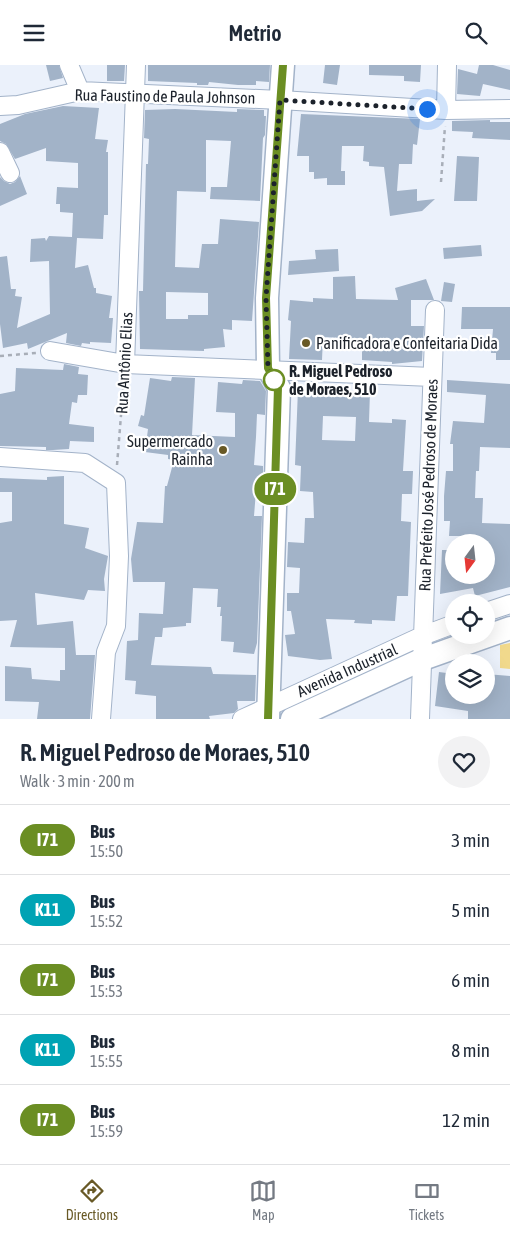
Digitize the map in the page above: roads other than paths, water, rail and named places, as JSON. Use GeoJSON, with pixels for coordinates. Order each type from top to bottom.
{"type":"FeatureCollection","features":[{"type":"Feature","properties":{"kind":"main road"},"geometry":{"type":"LineString","coordinates":[[268,712],[278,387],[268,368],[266,298],[282,65]]}},
{"type":"Feature","properties":{"kind":"main road","name":"Avenida Industrial"},"geometry":{"type":"LineString","coordinates":[[292,719],[423,659],[510,628]]}},
{"type":"Feature","properties":{"kind":"street"},"geometry":{"type":"LineString","coordinates":[[69,65],[80,91]]}},
{"type":"Feature","properties":{"kind":"street","name":"Rua Antônio Elias"},"geometry":{"type":"LineString","coordinates":[[126,364],[136,65]]}},
{"type":"Feature","properties":{"kind":"street"},"geometry":{"type":"LineString","coordinates":[[446,110],[448,65]]}},
{"type":"Feature","properties":{"kind":"street","name":"Rua Faustino de Paula Johnson"},"geometry":{"type":"LineString","coordinates":[[0,106],[18,105],[80,91],[446,110],[510,109]]}},
{"type":"Feature","properties":{"kind":"street"},"geometry":{"type":"LineString","coordinates":[[0,152],[10,173]]}},
{"type":"Feature","properties":{"kind":"street","name":"Rua Prefeito José Pedroso de Moraes"},"geometry":{"type":"LineString","coordinates":[[420,719],[435,310]]}},
{"type":"Feature","properties":{"kind":"street"},"geometry":{"type":"LineString","coordinates":[[50,351],[126,364],[268,368],[432,377]]}},
{"type":"Feature","properties":{"kind":"street"},"geometry":{"type":"LineString","coordinates":[[0,457],[85,463],[116,483],[119,557],[116,626],[106,652],[101,719]]}},
{"type":"Feature","properties":{"kind":"street"},"geometry":{"type":"LineString","coordinates":[[495,609],[510,604]]}},
{"type":"Feature","properties":{"kind":"street","name":"Avenida Industrial"},"geometry":{"type":"LineString","coordinates":[[242,719],[268,712],[422,636],[445,627]]}},
{"type":"Feature","properties":{"kind":"place","name":"Panificadora e Confeitaria Dida"},"geometry":{"type":"Point","coordinates":[306,343]}},
{"type":"Feature","properties":{"kind":"place","name":"R. Miguel Pedroso de Moraes, 510"},"geometry":{"type":"Point","coordinates":[274,380]}},
{"type":"Feature","properties":{"kind":"place","name":"Supermercado Rainha"},"geometry":{"type":"Point","coordinates":[223,450]}}]}
